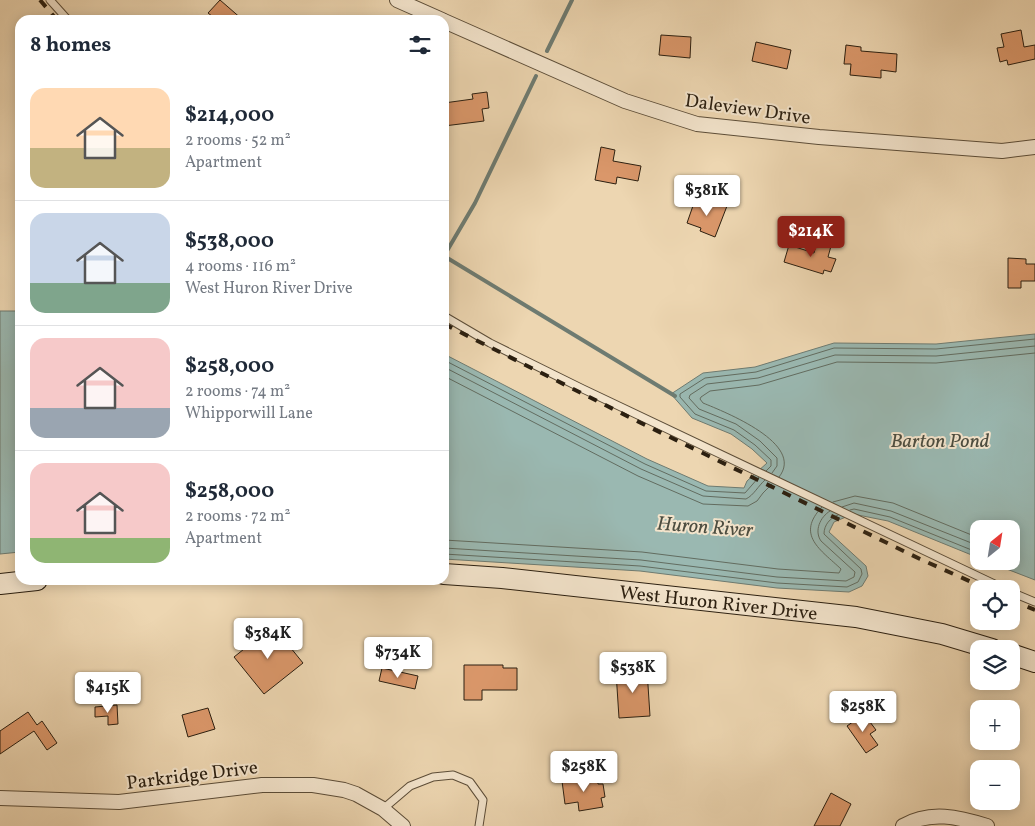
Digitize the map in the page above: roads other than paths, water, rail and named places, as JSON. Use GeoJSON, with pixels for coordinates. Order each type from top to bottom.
{"type":"FeatureCollection","features":[{"type":"Feature","properties":{"kind":"street","name":"Daleview Drive"},"geometry":{"type":"LineString","coordinates":[[397,0],[432,15]]}},
{"type":"Feature","properties":{"kind":"street","name":"Daleview Drive"},"geometry":{"type":"LineString","coordinates":[[449,23],[625,101],[697,124],[820,137],[1002,151],[1035,147]]}},
{"type":"Feature","properties":{"kind":"street","name":"West Huron River Drive"},"geometry":{"type":"LineString","coordinates":[[449,574],[512,579],[856,617],[942,634],[970,642]]}},
{"type":"Feature","properties":{"kind":"street"},"geometry":{"type":"LineString","coordinates":[[0,584],[15,582]]}},
{"type":"Feature","properties":{"kind":"street"},"geometry":{"type":"LineString","coordinates":[[1020,657],[1035,662]]}},
{"type":"Feature","properties":{"kind":"street","name":"Parkridge Drive"},"geometry":{"type":"LineString","coordinates":[[0,798],[119,802],[262,785],[313,785],[356,794],[383,809],[403,826]]}},
{"type":"Feature","properties":{"kind":"street"},"geometry":{"type":"LineString","coordinates":[[903,826],[914,820],[946,816],[987,826]]}},
{"type":"Feature","properties":{"kind":"lane"},"geometry":{"type":"LineString","coordinates":[[50,0],[64,15]]}},
{"type":"Feature","properties":{"kind":"lane"},"geometry":{"type":"LineString","coordinates":[[449,319],[490,343],[583,389],[986,580]]}},
{"type":"Feature","properties":{"kind":"lane"},"geometry":{"type":"LineString","coordinates":[[1020,596],[1035,602]]}},
{"type":"Feature","properties":{"kind":"lane"},"geometry":{"type":"LineString","coordinates":[[383,809],[410,786],[433,777],[453,775],[470,782],[483,800],[479,826]]}},
{"type":"Feature","properties":{"kind":"water"},"geometry":{"type":"Polygon","coordinates":[[[0,311],[15,311],[15,552],[0,554],[0,311]]]}},
{"type":"Feature","properties":{"kind":"water","name":"Barton Pond"},"geometry":{"type":"Polygon","coordinates":[[[1035,334],[1035,580],[1009,570],[1020,570],[1020,520],[970,520],[970,554],[888,521],[853,514],[834,522],[829,532],[866,566],[868,576],[862,586],[849,592],[777,588],[640,571],[449,559],[449,357],[647,459],[708,486],[744,488],[747,481],[767,463],[731,434],[692,418],[671,394],[703,373],[755,367],[834,343],[936,344],[1035,334]]]}},
{"type":"Feature","properties":{"kind":"waterway"},"geometry":{"type":"LineString","coordinates":[[547,51],[572,0]]}},
{"type":"Feature","properties":{"kind":"waterway"},"geometry":{"type":"LineString","coordinates":[[449,247],[475,203],[536,76]]}},
{"type":"Feature","properties":{"kind":"waterway"},"geometry":{"type":"LineString","coordinates":[[449,259],[675,396]]}},
{"type":"Feature","properties":{"kind":"railway"},"geometry":{"type":"LineString","coordinates":[[40,0],[53,15]]}},
{"type":"Feature","properties":{"kind":"railway"},"geometry":{"type":"LineString","coordinates":[[449,327],[639,422],[920,559],[970,581]]}},
{"type":"Feature","properties":{"kind":"railway"},"geometry":{"type":"LineString","coordinates":[[1020,604],[1035,610]]}},
{"type":"Feature","properties":{"kind":"water label","name":"Huron River"},"geometry":{"type":"Point","coordinates":[705,526]}}]}
